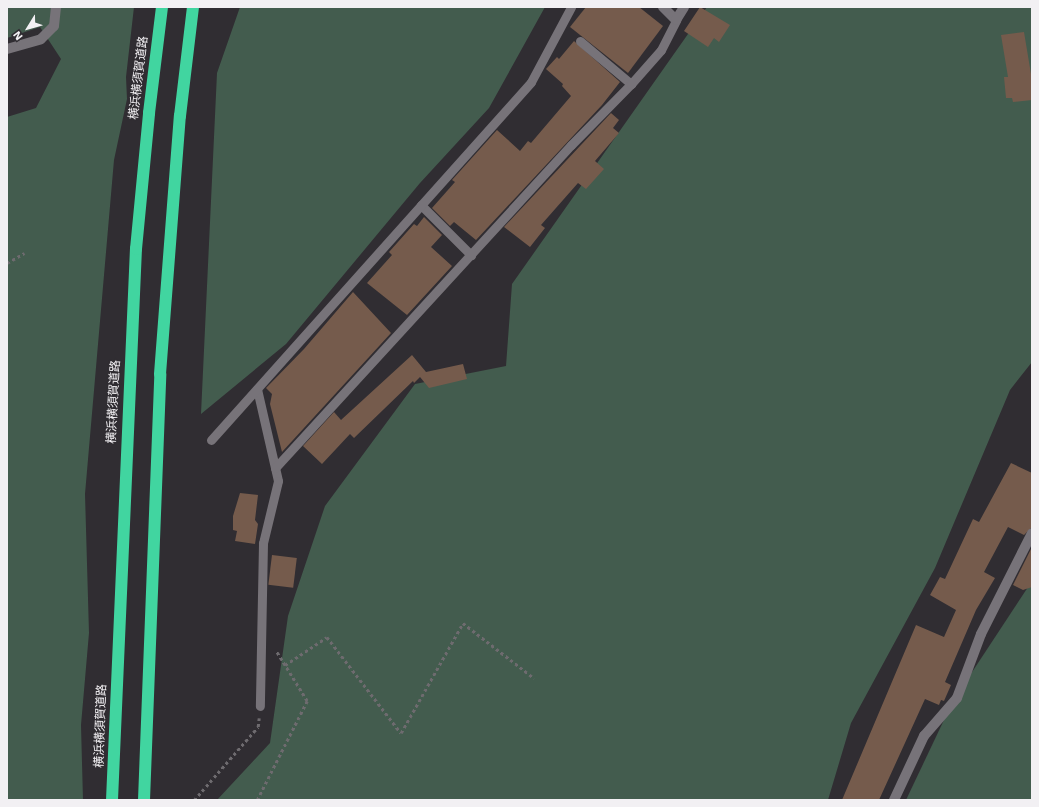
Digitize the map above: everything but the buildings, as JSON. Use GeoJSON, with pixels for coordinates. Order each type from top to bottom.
{"type":"FeatureCollection","features":[{"type":"Feature","properties":{"kind":"highway","name":"横浜横須賀道路"},"geometry":{"type":"LineString","coordinates":[[112,800],[129,376],[136,249],[149,113],[162,7]]}},
{"type":"Feature","properties":{"kind":"highway"},"geometry":{"type":"LineString","coordinates":[[144,800],[160,374],[180,116],[193,7]]}},
{"type":"Feature","properties":{"kind":"street"},"geometry":{"type":"LineString","coordinates":[[7,49],[41,39],[54,26],[56,7]]}},
{"type":"Feature","properties":{"kind":"street"},"geometry":{"type":"LineString","coordinates":[[662,7],[676,20],[684,7]]}},
{"type":"Feature","properties":{"kind":"street"},"geometry":{"type":"LineString","coordinates":[[894,800],[924,736],[957,698],[981,634],[1032,533]]}},
{"type":"Feature","properties":{"kind":"lane"},"geometry":{"type":"LineString","coordinates":[[211,440],[531,82],[571,7]]}},
{"type":"Feature","properties":{"kind":"lane"},"geometry":{"type":"LineString","coordinates":[[275,468],[631,84],[661,50],[676,20]]}},
{"type":"Feature","properties":{"kind":"lane"},"geometry":{"type":"LineString","coordinates":[[580,41],[631,84]]}},
{"type":"Feature","properties":{"kind":"lane"},"geometry":{"type":"LineString","coordinates":[[421,205],[471,255]]}},
{"type":"Feature","properties":{"kind":"lane"},"geometry":{"type":"LineString","coordinates":[[257,389],[278,481],[263,543],[260,706]]}},
{"type":"Feature","properties":{"kind":"path"},"geometry":{"type":"LineString","coordinates":[[7,264],[24,253]]}},
{"type":"Feature","properties":{"kind":"path"},"geometry":{"type":"LineString","coordinates":[[285,664],[327,637],[401,733],[463,623],[534,678]]}},
{"type":"Feature","properties":{"kind":"path"},"geometry":{"type":"LineString","coordinates":[[257,800],[307,701],[285,664],[261,629]]}},
{"type":"Feature","properties":{"kind":"path"},"geometry":{"type":"LineString","coordinates":[[194,800],[258,727],[260,706]]}},
{"type":"Feature","properties":{"kind":"green space"},"geometry":{"type":"Polygon","coordinates":[[[7,7],[134,7],[126,77],[127,99],[114,160],[85,494],[89,633],[81,725],[83,800],[7,800],[7,117],[36,108],[61,59],[40,27],[7,38],[7,7]]]}},
{"type":"Feature","properties":{"kind":"green space"},"geometry":{"type":"Polygon","coordinates":[[[240,7],[545,7],[489,108],[420,183],[286,344],[201,414],[217,73],[240,7]]]}},
{"type":"Feature","properties":{"kind":"green space"},"geometry":{"type":"Polygon","coordinates":[[[707,7],[1032,7],[1032,362],[1010,390],[935,568],[851,723],[828,800],[217,800],[270,743],[288,616],[325,506],[415,384],[506,366],[512,284],[707,7]]]}},
{"type":"Feature","properties":{"kind":"green space"},"geometry":{"type":"Polygon","coordinates":[[[1032,581],[1032,800],[906,800],[953,701],[1032,581]]]}}]}
